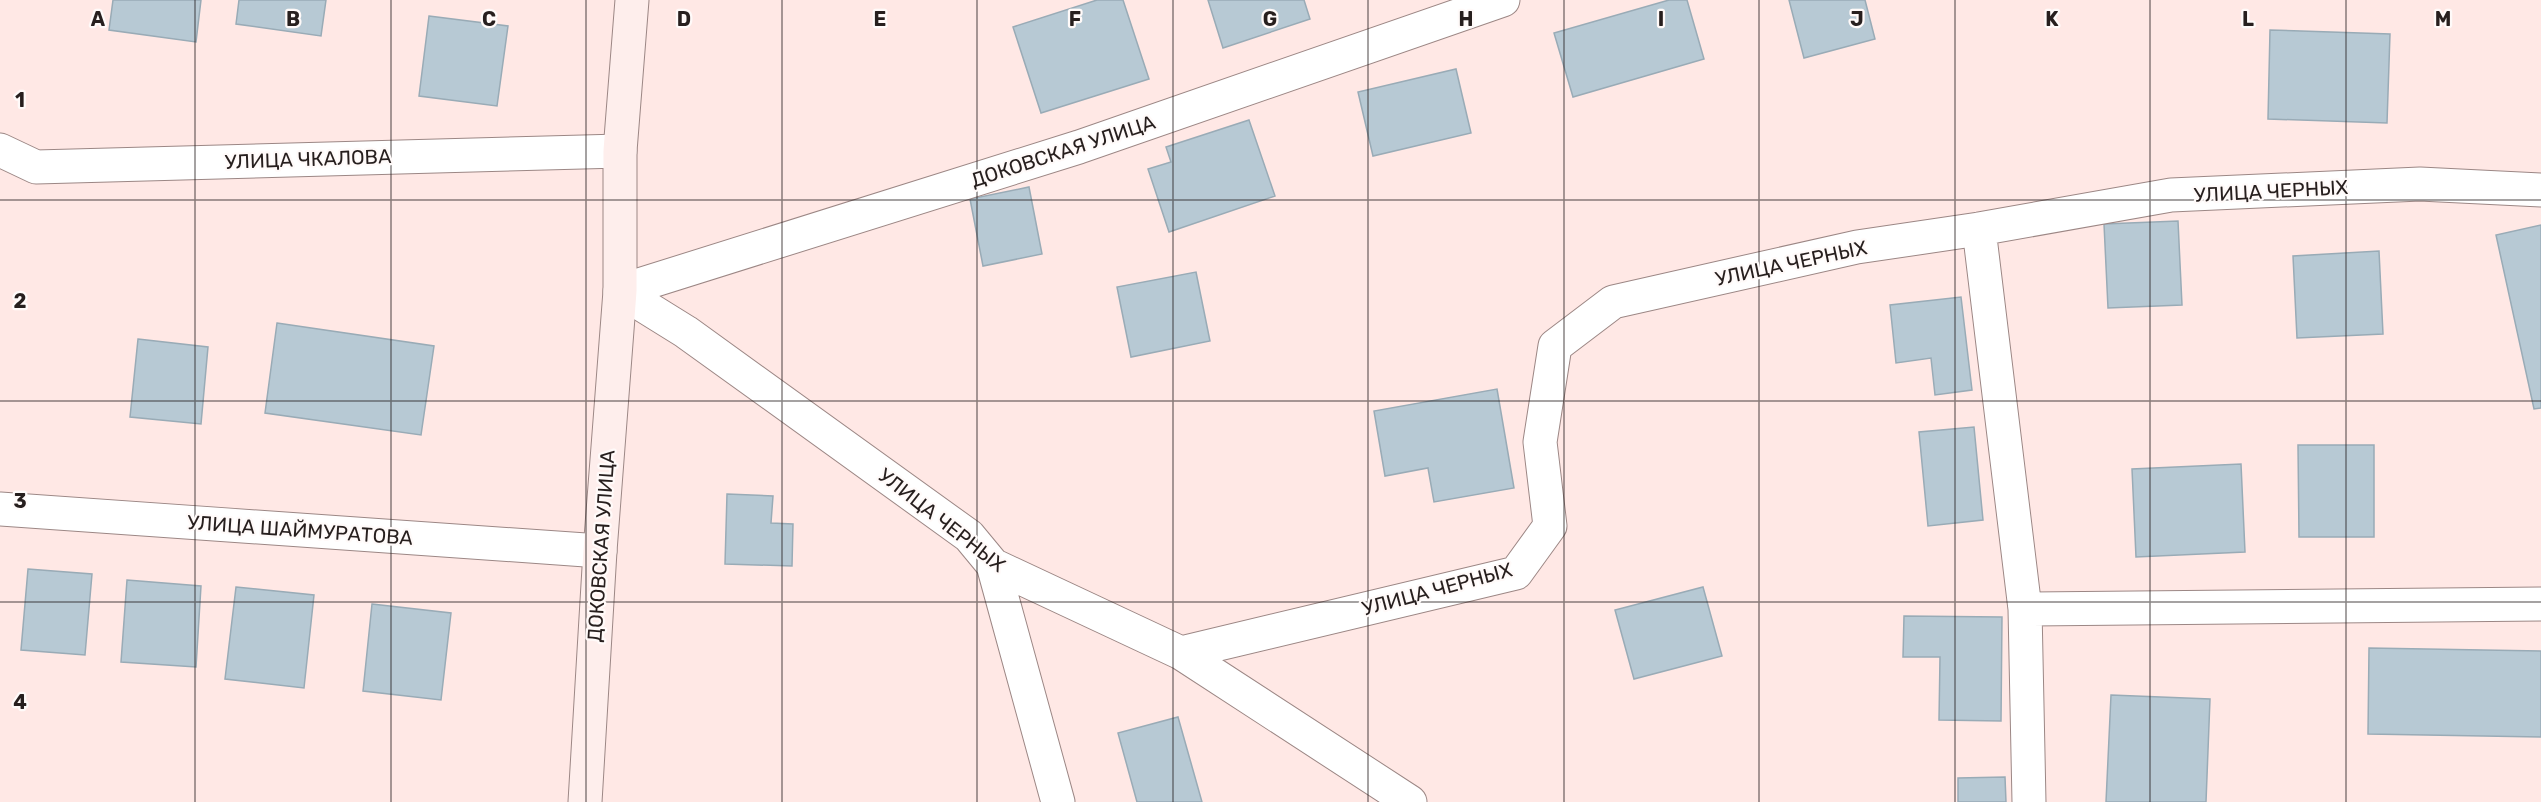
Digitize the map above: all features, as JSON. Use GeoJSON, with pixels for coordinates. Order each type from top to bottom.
{"type":"FeatureCollection","features":[{"type":"Feature","properties":{"kind":"main road","name":"ДОКОВСКАЯ УЛИЦА"},"geometry":{"type":"LineString","coordinates":[[585,802],[600,551],[620,291],[620,151],[632,0]]}},
{"type":"Feature","properties":{"kind":"street","name":"ДОКОВСКАЯ УЛИЦА"},"geometry":{"type":"LineString","coordinates":[[620,291],[1079,147],[1503,0]]}},
{"type":"Feature","properties":{"kind":"street","name":"УЛИЦА ЧКАЛОВА"},"geometry":{"type":"LineString","coordinates":[[0,150],[36,167],[620,151]]}},
{"type":"Feature","properties":{"kind":"street","name":"УЛИЦА ЧЕРНЫХ"},"geometry":{"type":"LineString","coordinates":[[620,291],[686,332],[969,536],[993,565],[1181,653],[1516,573],[1550,526],[1540,442],[1554,346],[1613,302],[1857,247],[1979,229],[2171,195],[2420,184],[2541,190]]}},
{"type":"Feature","properties":{"kind":"street"},"geometry":{"type":"LineString","coordinates":[[1979,229],[2025,609],[2029,802]]}},
{"type":"Feature","properties":{"kind":"street","name":"УЛИЦА ШАЙМУРАТОВА"},"geometry":{"type":"LineString","coordinates":[[0,509],[600,551]]}},
{"type":"Feature","properties":{"kind":"street"},"geometry":{"type":"LineString","coordinates":[[993,565],[1058,802]]}},
{"type":"Feature","properties":{"kind":"street"},"geometry":{"type":"LineString","coordinates":[[2025,609],[2541,604]]}},
{"type":"Feature","properties":{"kind":"street"},"geometry":{"type":"LineString","coordinates":[[1181,653],[1410,802]]}},
{"type":"Feature","properties":{"kind":"building"},"geometry":{"type":"Polygon","coordinates":[[[113,0],[201,0],[196,42],[109,30],[113,0]]]}},
{"type":"Feature","properties":{"kind":"building"},"geometry":{"type":"Polygon","coordinates":[[[239,0],[326,0],[321,36],[236,24],[239,0]]]}},
{"type":"Feature","properties":{"kind":"building"},"geometry":{"type":"Polygon","coordinates":[[[1097,0],[1123,0],[1149,79],[1041,113],[1013,27],[1097,0]]]}},
{"type":"Feature","properties":{"kind":"building"},"geometry":{"type":"Polygon","coordinates":[[[1208,0],[1304,0],[1310,19],[1223,48],[1208,0]]]}},
{"type":"Feature","properties":{"kind":"building"},"geometry":{"type":"Polygon","coordinates":[[[1669,0],[1687,0],[1704,59],[1573,97],[1554,33],[1669,0]]]}},
{"type":"Feature","properties":{"kind":"building"},"geometry":{"type":"Polygon","coordinates":[[[1789,0],[1865,0],[1875,39],[1804,58],[1789,0]]]}},
{"type":"Feature","properties":{"kind":"building"},"geometry":{"type":"Polygon","coordinates":[[[429,16],[508,26],[497,106],[419,96],[429,16]]]}},
{"type":"Feature","properties":{"kind":"building"},"geometry":{"type":"Polygon","coordinates":[[[2270,30],[2390,34],[2387,123],[2268,119],[2270,30]]]}},
{"type":"Feature","properties":{"kind":"building"},"geometry":{"type":"Polygon","coordinates":[[[1456,69],[1471,133],[1373,156],[1358,92],[1456,69]]]}},
{"type":"Feature","properties":{"kind":"building"},"geometry":{"type":"Polygon","coordinates":[[[1249,120],[1275,196],[1169,232],[1148,169],[1171,162],[1166,147],[1249,120]]]}},
{"type":"Feature","properties":{"kind":"building"},"geometry":{"type":"Polygon","coordinates":[[[1029,187],[1042,254],[983,266],[970,199],[1029,187]]]}},
{"type":"Feature","properties":{"kind":"building"},"geometry":{"type":"Polygon","coordinates":[[[2178,221],[2182,305],[2108,308],[2104,224],[2178,221]]]}},
{"type":"Feature","properties":{"kind":"building"},"geometry":{"type":"Polygon","coordinates":[[[2541,225],[2541,408],[2534,409],[2496,235],[2541,225]]]}},
{"type":"Feature","properties":{"kind":"building"},"geometry":{"type":"Polygon","coordinates":[[[2379,251],[2383,334],[2297,338],[2293,256],[2379,251]]]}},
{"type":"Feature","properties":{"kind":"building"},"geometry":{"type":"Polygon","coordinates":[[[1196,272],[1210,341],[1131,357],[1117,287],[1196,272]]]}},
{"type":"Feature","properties":{"kind":"building"},"geometry":{"type":"Polygon","coordinates":[[[1961,297],[1972,390],[1935,395],[1931,358],[1896,363],[1890,305],[1961,297]]]}},
{"type":"Feature","properties":{"kind":"building"},"geometry":{"type":"Polygon","coordinates":[[[277,323],[434,346],[421,435],[265,413],[277,323]]]}},
{"type":"Feature","properties":{"kind":"building"},"geometry":{"type":"Polygon","coordinates":[[[138,339],[208,347],[201,424],[130,417],[138,339]]]}},
{"type":"Feature","properties":{"kind":"building"},"geometry":{"type":"Polygon","coordinates":[[[1497,389],[1514,488],[1434,502],[1428,468],[1385,476],[1374,411],[1497,389]]]}},
{"type":"Feature","properties":{"kind":"building"},"geometry":{"type":"Polygon","coordinates":[[[1974,427],[1983,520],[1928,526],[1919,432],[1974,427]]]}},
{"type":"Feature","properties":{"kind":"building"},"geometry":{"type":"Polygon","coordinates":[[[2298,445],[2374,445],[2374,537],[2299,537],[2298,445]]]}},
{"type":"Feature","properties":{"kind":"building"},"geometry":{"type":"Polygon","coordinates":[[[2241,464],[2245,552],[2136,557],[2132,469],[2241,464]]]}},
{"type":"Feature","properties":{"kind":"building"},"geometry":{"type":"Polygon","coordinates":[[[727,494],[773,496],[771,523],[793,524],[792,566],[725,564],[727,494]]]}},
{"type":"Feature","properties":{"kind":"building"},"geometry":{"type":"Polygon","coordinates":[[[28,569],[92,574],[85,655],[21,650],[28,569]]]}},
{"type":"Feature","properties":{"kind":"building"},"geometry":{"type":"Polygon","coordinates":[[[127,580],[201,586],[196,667],[121,662],[127,580]]]}},
{"type":"Feature","properties":{"kind":"building"},"geometry":{"type":"Polygon","coordinates":[[[236,587],[314,595],[304,688],[225,679],[236,587]]]}},
{"type":"Feature","properties":{"kind":"building"},"geometry":{"type":"Polygon","coordinates":[[[1703,587],[1722,656],[1634,679],[1615,610],[1703,587]]]}},
{"type":"Feature","properties":{"kind":"building"},"geometry":{"type":"Polygon","coordinates":[[[372,604],[451,613],[441,700],[363,691],[372,604]]]}},
{"type":"Feature","properties":{"kind":"building"},"geometry":{"type":"Polygon","coordinates":[[[1904,616],[2002,617],[2001,721],[1939,720],[1940,657],[1903,657],[1904,616]]]}},
{"type":"Feature","properties":{"kind":"building"},"geometry":{"type":"Polygon","coordinates":[[[2369,648],[2541,651],[2541,737],[2368,734],[2369,648]]]}},
{"type":"Feature","properties":{"kind":"building"},"geometry":{"type":"Polygon","coordinates":[[[2111,695],[2210,699],[2206,802],[2106,802],[2111,695]]]}},
{"type":"Feature","properties":{"kind":"building"},"geometry":{"type":"Polygon","coordinates":[[[1178,717],[1202,802],[1137,802],[1118,733],[1178,717]]]}},
{"type":"Feature","properties":{"kind":"building"},"geometry":{"type":"Polygon","coordinates":[[[2005,777],[2006,802],[1958,802],[1958,778],[2005,777]]]}}]}
